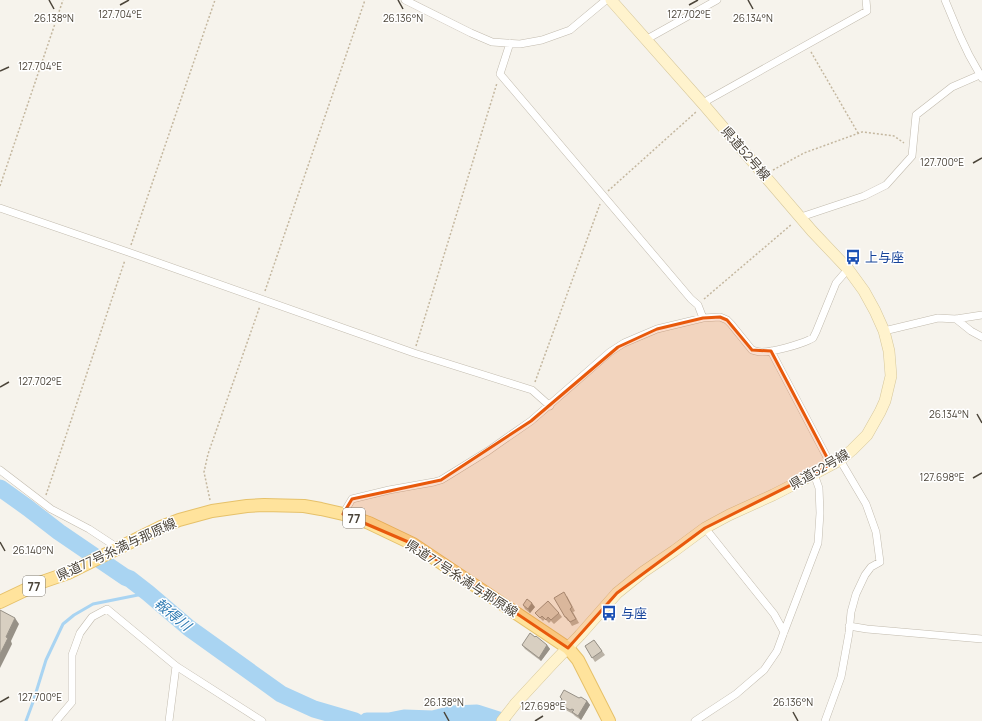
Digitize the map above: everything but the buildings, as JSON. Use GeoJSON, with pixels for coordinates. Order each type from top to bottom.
{"type":"FeatureCollection","features":[{"type":"Feature","properties":{"kind":"main road","name":"県道52号線"},"geometry":{"type":"LineString","coordinates":[[502,721],[616,593],[643,572],[705,528],[728,515],[814,474],[852,450],[866,435],[880,412],[885,401],[891,376],[889,351],[884,331],[864,291],[848,270],[812,231],[801,216],[647,39],[611,0]]}},
{"type":"Feature","properties":{"kind":"main road","name":"県道77号糸満与那原線"},"geometry":{"type":"LineString","coordinates":[[0,602],[179,520],[212,511],[247,506],[280,505],[304,506],[321,509],[343,514],[369,523],[413,544],[568,648],[578,660],[609,721]]}},
{"type":"Feature","properties":{"kind":"street"},"geometry":{"type":"LineString","coordinates":[[404,0],[492,42],[520,44],[542,40],[570,30],[606,0]]}},
{"type":"Feature","properties":{"kind":"street"},"geometry":{"type":"LineString","coordinates":[[647,39],[717,0]]}},
{"type":"Feature","properties":{"kind":"street"},"geometry":{"type":"LineString","coordinates":[[704,105],[708,100],[867,11],[866,0]]}},
{"type":"Feature","properties":{"kind":"street"},"geometry":{"type":"LineString","coordinates":[[801,216],[864,196],[886,185],[912,156],[916,115],[952,86],[981,75],[969,55],[945,0]]}},
{"type":"Feature","properties":{"kind":"street"},"geometry":{"type":"LineString","coordinates":[[510,43],[500,74],[691,299],[698,305],[703,318]]}},
{"type":"Feature","properties":{"kind":"street"},"geometry":{"type":"LineString","coordinates":[[0,208],[414,353],[532,390],[550,406]]}},
{"type":"Feature","properties":{"kind":"street"},"geometry":{"type":"LineString","coordinates":[[343,514],[352,499],[383,491],[441,480],[488,451],[531,421],[618,347],[657,329],[703,318],[720,317],[732,324],[752,350],[760,352],[771,351],[813,338],[836,283],[848,270]]}},
{"type":"Feature","properties":{"kind":"street"},"geometry":{"type":"LineString","coordinates":[[884,331],[938,318],[956,319],[982,315]]}},
{"type":"Feature","properties":{"kind":"street"},"geometry":{"type":"LineString","coordinates":[[956,319],[971,331],[982,337]]}},
{"type":"Feature","properties":{"kind":"street"},"geometry":{"type":"LineString","coordinates":[[771,351],[835,462],[866,504],[876,532],[880,562],[870,567],[865,575],[853,604],[841,676],[824,721]]}},
{"type":"Feature","properties":{"kind":"street"},"geometry":{"type":"LineString","coordinates":[[0,470],[51,509],[89,528],[113,550]]}},
{"type":"Feature","properties":{"kind":"street"},"geometry":{"type":"LineString","coordinates":[[695,721],[736,694],[764,670],[777,650],[818,543],[820,513],[819,488],[814,474]]}},
{"type":"Feature","properties":{"kind":"street"},"geometry":{"type":"LineString","coordinates":[[705,528],[774,614],[784,632]]}},
{"type":"Feature","properties":{"kind":"street"},"geometry":{"type":"LineString","coordinates":[[56,721],[72,702],[72,655],[80,633],[92,617],[107,609],[176,666],[262,721]]}},
{"type":"Feature","properties":{"kind":"street"},"geometry":{"type":"LineString","coordinates":[[850,626],[867,630],[982,639]]}},
{"type":"Feature","properties":{"kind":"street"},"geometry":{"type":"LineString","coordinates":[[169,721],[176,666]]}},
{"type":"Feature","properties":{"kind":"path"},"geometry":{"type":"LineString","coordinates":[[0,186],[63,0]]}},
{"type":"Feature","properties":{"kind":"path"},"geometry":{"type":"LineString","coordinates":[[43,503],[214,0]]}},
{"type":"Feature","properties":{"kind":"path"},"geometry":{"type":"LineString","coordinates":[[212,511],[204,472],[205,464],[365,0]]}},
{"type":"Feature","properties":{"kind":"path"},"geometry":{"type":"LineString","coordinates":[[807,45],[858,133]]}},
{"type":"Feature","properties":{"kind":"path"},"geometry":{"type":"LineString","coordinates":[[414,353],[500,74]]}},
{"type":"Feature","properties":{"kind":"path"},"geometry":{"type":"LineString","coordinates":[[532,390],[603,195],[704,105]]}},
{"type":"Feature","properties":{"kind":"path"},"geometry":{"type":"LineString","coordinates":[[764,174],[804,153],[862,132],[894,136],[913,148]]}},
{"type":"Feature","properties":{"kind":"path"},"geometry":{"type":"LineString","coordinates":[[698,305],[801,216]]}},
{"type":"Feature","properties":{"kind":"highlighted area"},"geometry":{"type":"Polygon","coordinates":[[[720,317],[727,320],[752,350],[771,351],[831,465],[705,528],[617,593],[568,648],[413,544],[343,514],[352,499],[441,480],[531,421],[618,347],[657,329],[703,318],[720,317]]]}},
{"type":"Feature","properties":{"kind":"waterway","name":"報得川"},"geometry":{"type":"LineString","coordinates":[[0,488],[59,532],[130,579],[189,628],[281,694],[314,709],[355,721]]}},
{"type":"Feature","properties":{"kind":"waterway"},"geometry":{"type":"LineString","coordinates":[[26,721],[46,660],[63,624],[74,615],[93,604],[148,593]]}},
{"type":"Feature","properties":{"kind":"waterway","name":"報得川"},"geometry":{"type":"LineString","coordinates":[[367,721],[389,721],[404,718],[433,719],[453,714],[477,713],[502,721]]}},
{"type":"Feature","properties":{"kind":"place","name":"上与座"},"geometry":{"type":"Point","coordinates":[853,257]}},
{"type":"Feature","properties":{"kind":"place","name":"与座"},"geometry":{"type":"Point","coordinates":[609,613]}}]}
